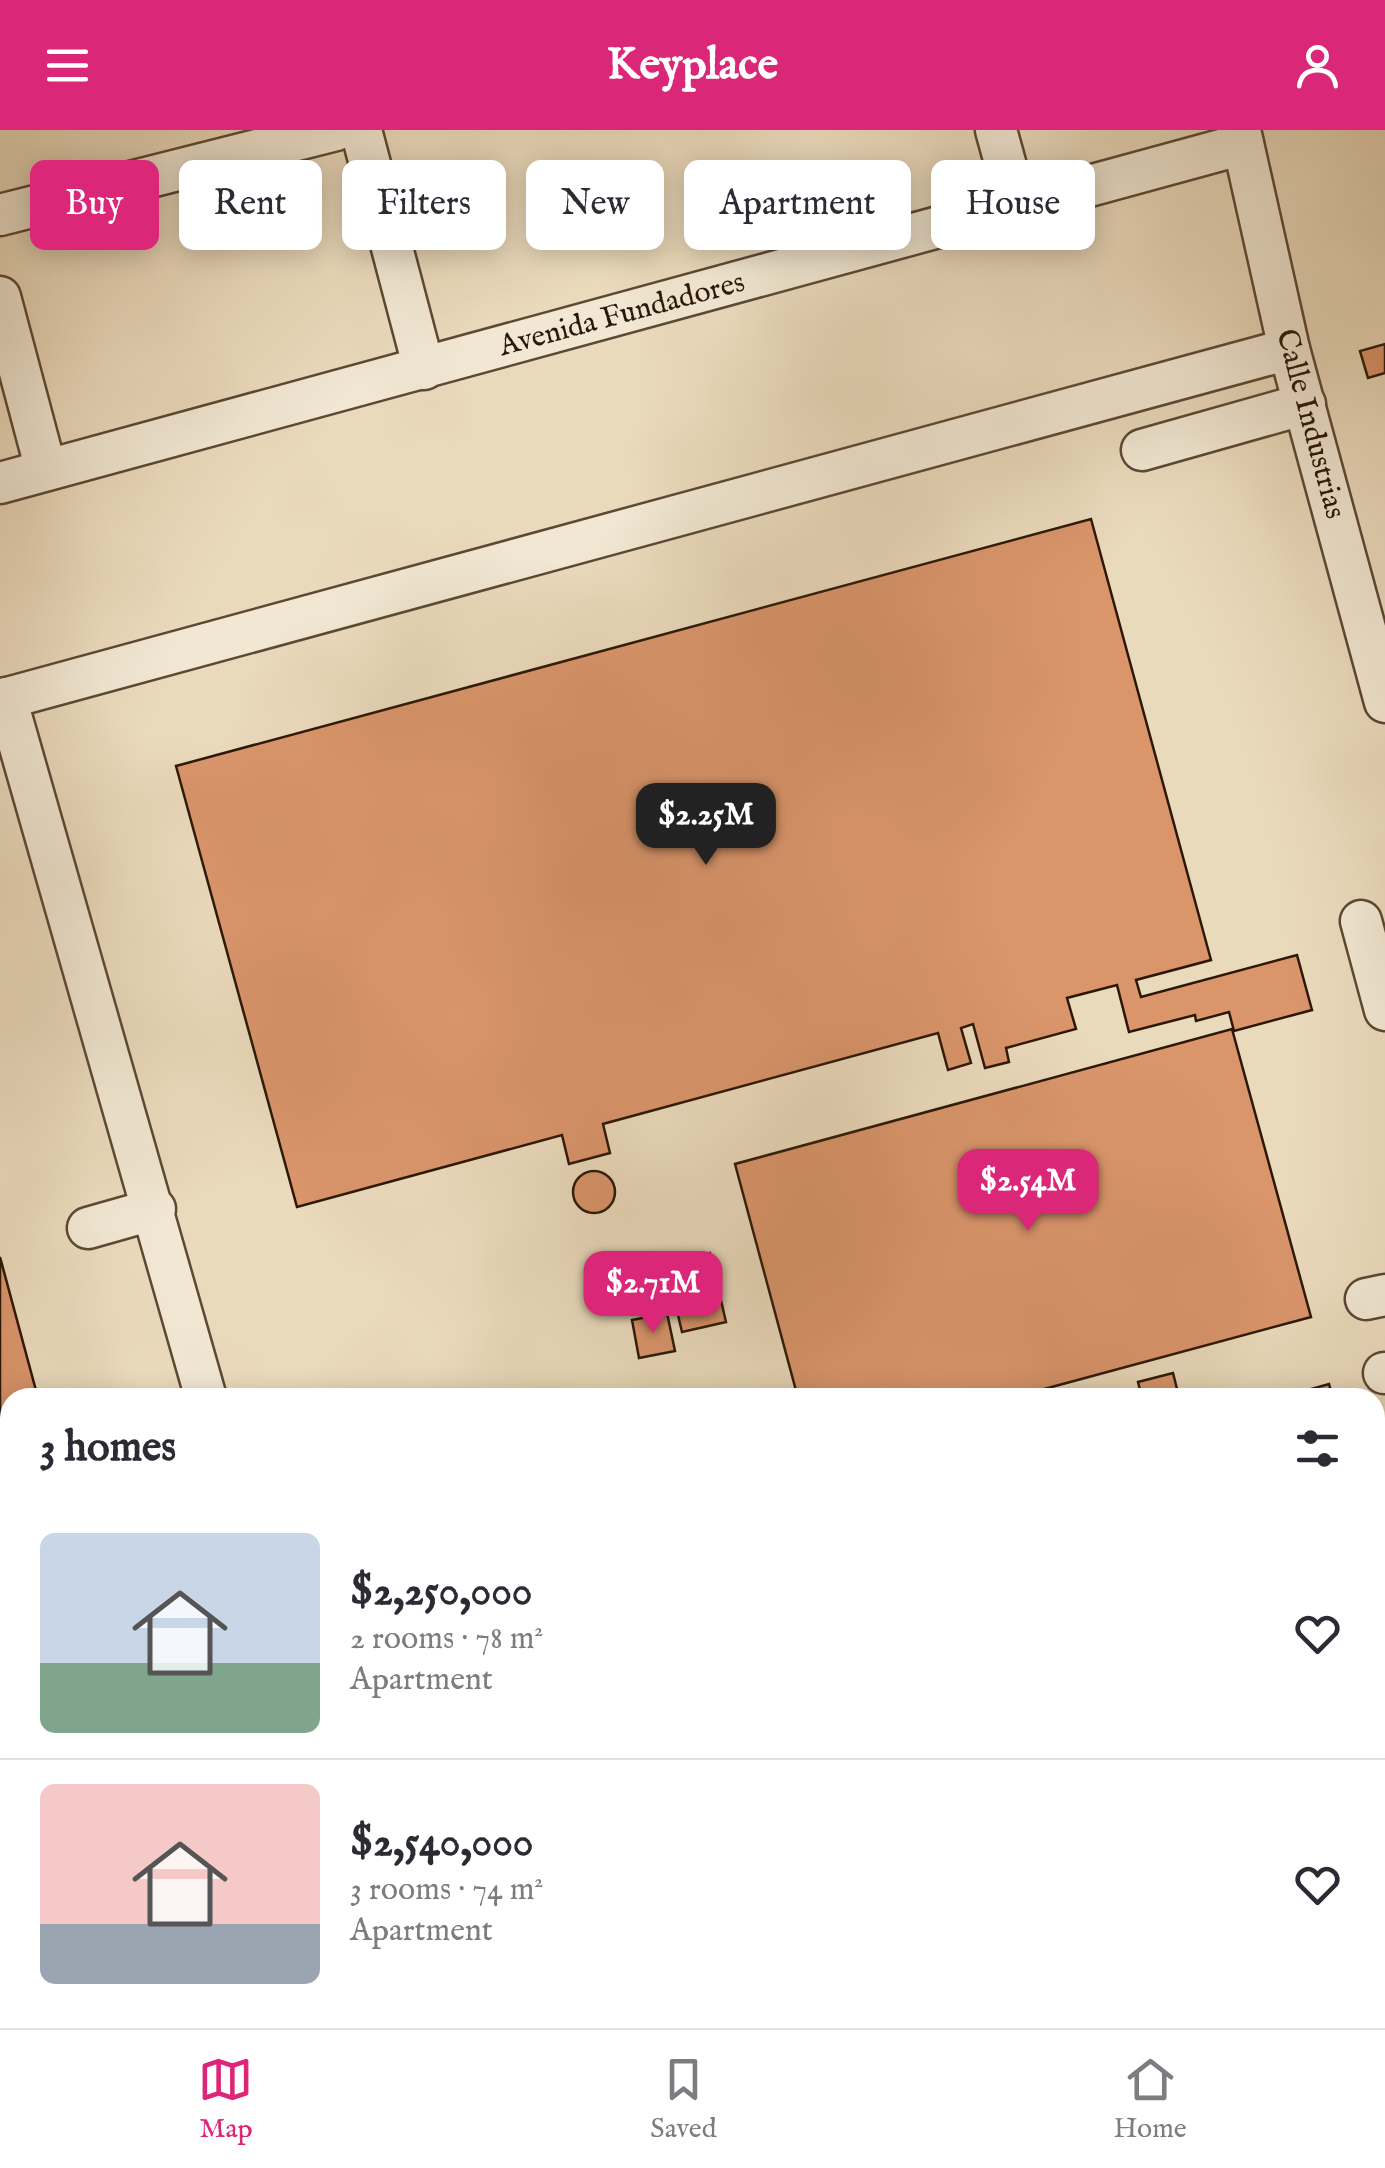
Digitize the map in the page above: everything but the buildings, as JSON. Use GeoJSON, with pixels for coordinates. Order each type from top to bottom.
{"type":"FeatureCollection","features":[{"type":"Feature","properties":{"kind":"street"},"geometry":{"type":"LineString","coordinates":[[0,215],[336,130]]}},
{"type":"Feature","properties":{"kind":"street"},"geometry":{"type":"LineString","coordinates":[[360,130],[424,369]]}},
{"type":"Feature","properties":{"kind":"street"},"geometry":{"type":"LineString","coordinates":[[996,130],[1004,160]]}},
{"type":"Feature","properties":{"kind":"street","name":"Avenida Fundadores"},"geometry":{"type":"LineString","coordinates":[[1095,182],[1241,137]]}},
{"type":"Feature","properties":{"kind":"street","name":"Calle Industrias"},"geometry":{"type":"LineString","coordinates":[[1241,137],[1289,349],[1385,702]]}},
{"type":"Feature","properties":{"kind":"street","name":"Avenida Fundadores"},"geometry":{"type":"LineString","coordinates":[[0,483],[931,230]]}},
{"type":"Feature","properties":{"kind":"street"},"geometry":{"type":"LineString","coordinates":[[0,298],[46,470]]}},
{"type":"Feature","properties":{"kind":"street"},"geometry":{"type":"LineString","coordinates":[[203,1388],[155,1209],[3,699],[1289,349]]}},
{"type":"Feature","properties":{"kind":"street"},"geometry":{"type":"LineString","coordinates":[[1142,450],[1305,404]]}},
{"type":"Feature","properties":{"kind":"street"},"geometry":{"type":"LineString","coordinates":[[1361,921],[1385,1007]]}},
{"type":"Feature","properties":{"kind":"street"},"geometry":{"type":"LineString","coordinates":[[88,1228],[155,1209]]}}]}
